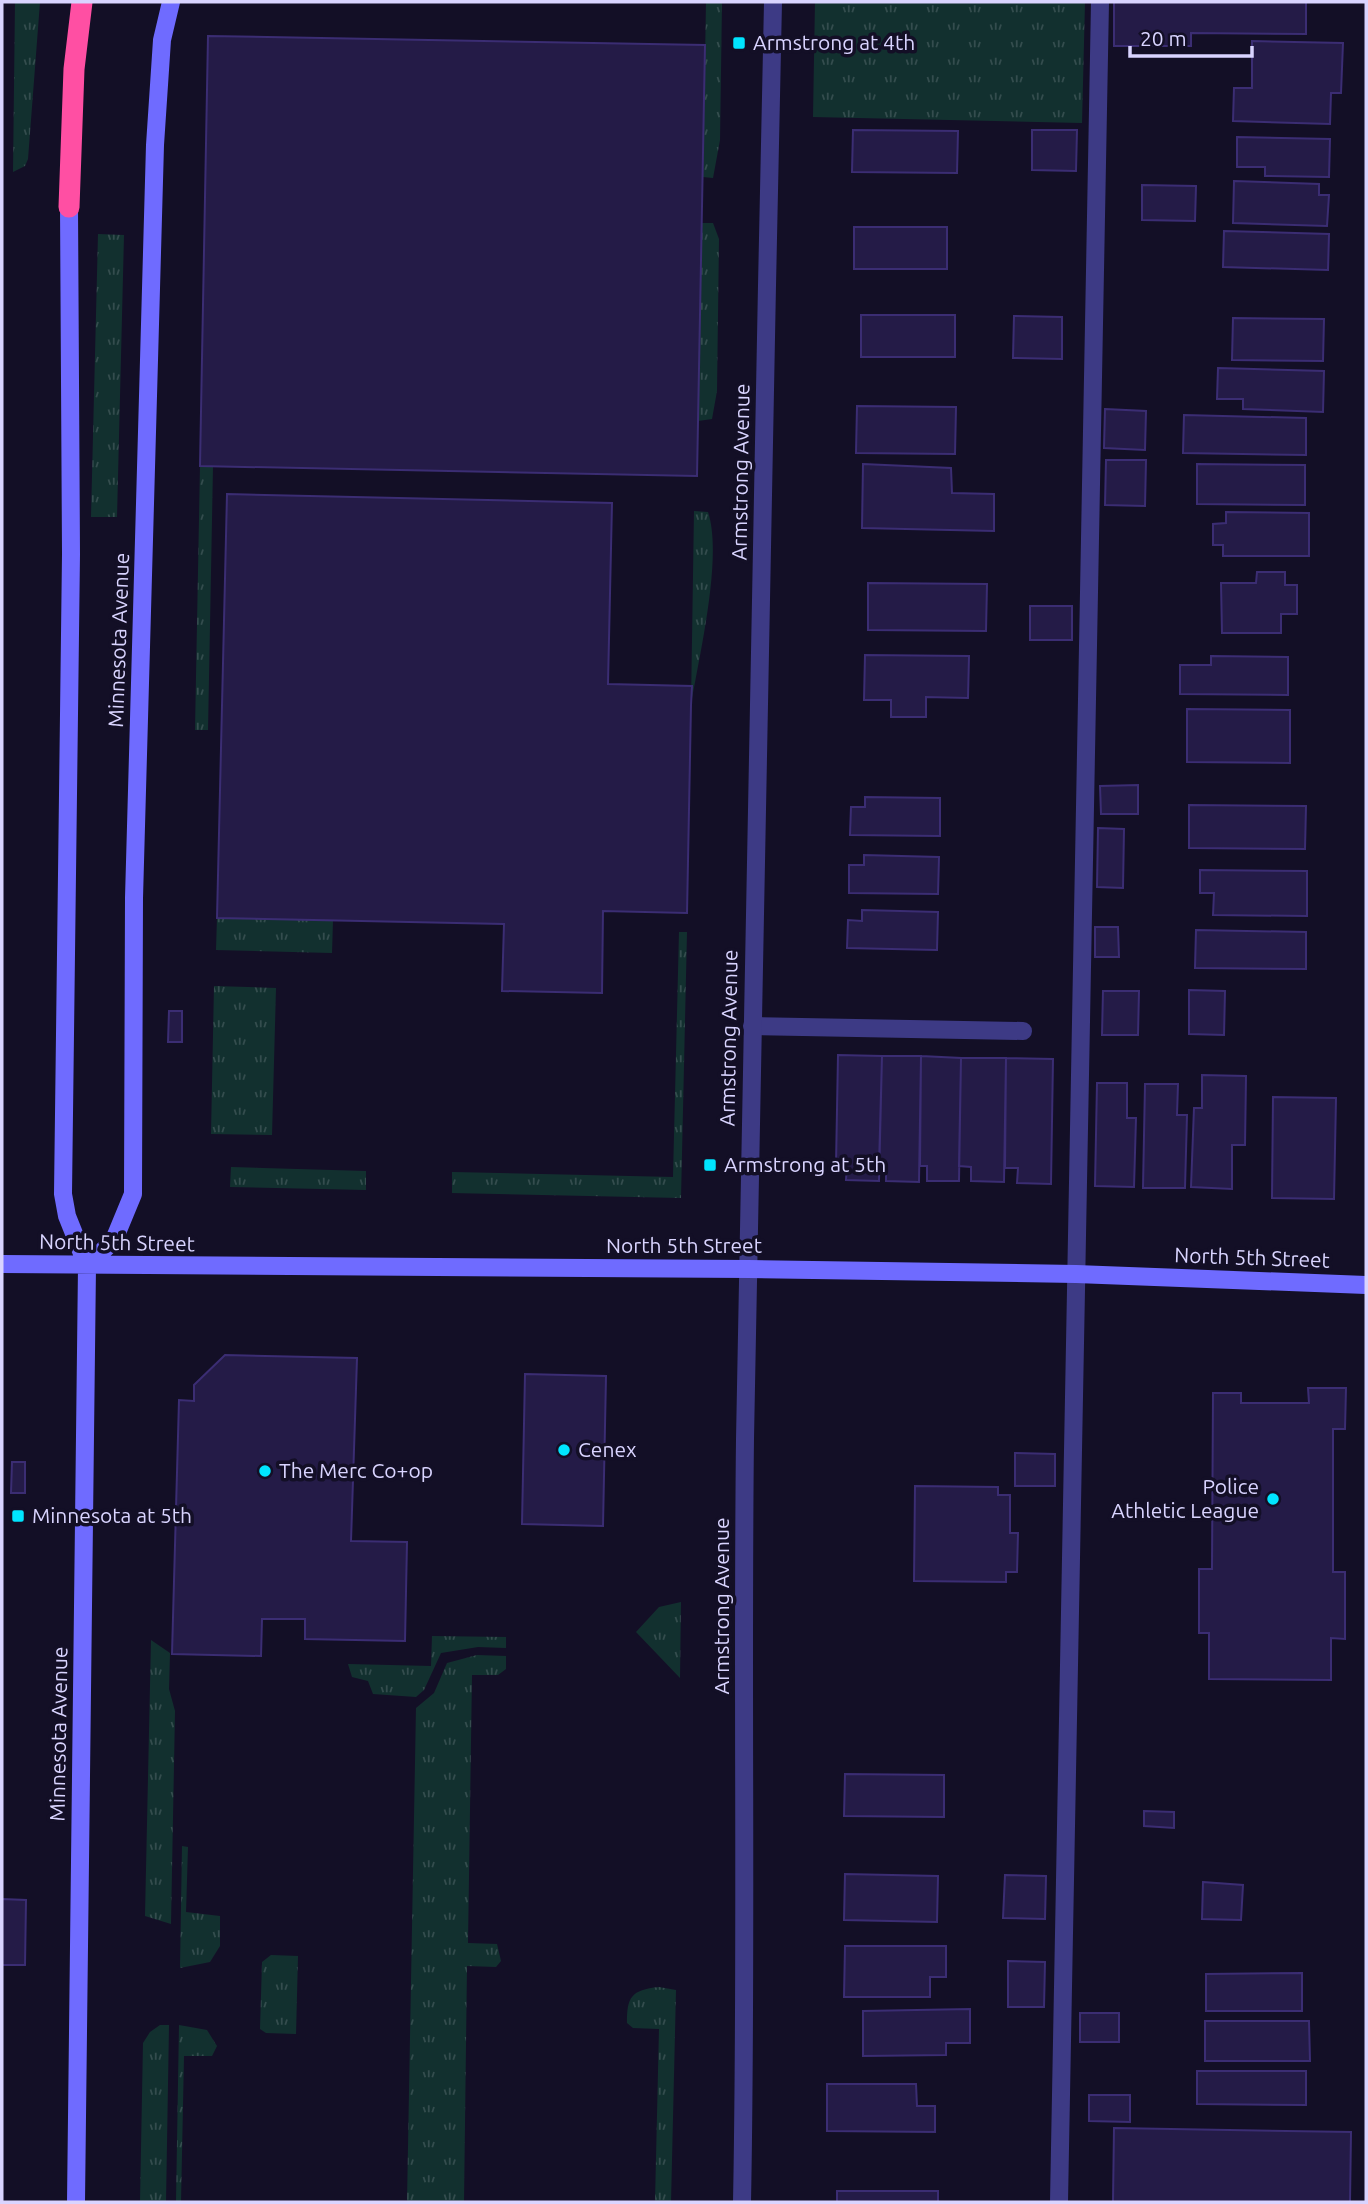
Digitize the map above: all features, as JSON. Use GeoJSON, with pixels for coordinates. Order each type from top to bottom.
{"type":"FeatureCollection","features":[{"type":"Feature","properties":{"kind":"highway"},"geometry":{"type":"LineString","coordinates":[[69,207],[74,69],[82,2]]}},
{"type":"Feature","properties":{"kind":"main road","name":"Minnesota Avenue"},"geometry":{"type":"LineString","coordinates":[[86,1266],[114,1240],[133,1194],[134,898],[155,145],[162,40],[171,2]]}},
{"type":"Feature","properties":{"kind":"main road","name":"Minnesota Avenue"},"geometry":{"type":"LineString","coordinates":[[69,207],[71,554],[63,1194],[67,1216],[86,1266],[75,2202]]}},
{"type":"Feature","properties":{"kind":"main road","name":"North 5th Street"},"geometry":{"type":"LineString","coordinates":[[2,1264],[1076,1274],[1366,1285]]}},
{"type":"Feature","properties":{"kind":"street","name":"Armstrong Avenue"},"geometry":{"type":"LineString","coordinates":[[742,2202],[746,1964],[744,1542],[773,2]]}},
{"type":"Feature","properties":{"kind":"street"},"geometry":{"type":"LineString","coordinates":[[1059,2202],[1100,2]]}},
{"type":"Feature","properties":{"kind":"street"},"geometry":{"type":"LineString","coordinates":[[752,1026],[1023,1031]]}},
{"type":"Feature","properties":{"kind":"green space"},"geometry":{"type":"Polygon","coordinates":[[[15,2],[40,2],[28,159],[25,166],[13,172],[15,2]]]}},
{"type":"Feature","properties":{"kind":"green space"},"geometry":{"type":"Polygon","coordinates":[[[706,2],[722,2],[720,140],[713,178],[703,177],[706,2]]]}},
{"type":"Feature","properties":{"kind":"green space"},"geometry":{"type":"Polygon","coordinates":[[[815,2],[1085,2],[1082,123],[813,117],[815,2]]]}},
{"type":"Feature","properties":{"kind":"green space"},"geometry":{"type":"Polygon","coordinates":[[[702,223],[713,223],[719,239],[717,391],[712,419],[698,421],[702,223]]]}},
{"type":"Feature","properties":{"kind":"green space"},"geometry":{"type":"Polygon","coordinates":[[[98,234],[124,235],[117,517],[91,517],[98,234]]]}},
{"type":"Feature","properties":{"kind":"green space"},"geometry":{"type":"Polygon","coordinates":[[[200,466],[213,466],[208,730],[195,730],[200,466]]]}},
{"type":"Feature","properties":{"kind":"green space"},"geometry":{"type":"Polygon","coordinates":[[[694,511],[708,512],[713,554],[708,607],[691,705],[694,511]]]}},
{"type":"Feature","properties":{"kind":"green space"},"geometry":{"type":"Polygon","coordinates":[[[217,918],[333,920],[332,953],[216,950],[217,918]]]}},
{"type":"Feature","properties":{"kind":"green space"},"geometry":{"type":"Polygon","coordinates":[[[679,932],[687,932],[681,1198],[452,1193],[452,1172],[673,1177],[679,932]]]}},
{"type":"Feature","properties":{"kind":"green space"},"geometry":{"type":"Polygon","coordinates":[[[214,986],[276,988],[272,1135],[211,1134],[214,986]]]}},
{"type":"Feature","properties":{"kind":"green space"},"geometry":{"type":"Polygon","coordinates":[[[231,1167],[366,1171],[366,1190],[230,1187],[231,1167]]]}},
{"type":"Feature","properties":{"kind":"green space"},"geometry":{"type":"Polygon","coordinates":[[[681,1602],[680,1678],[636,1632],[659,1607],[681,1602]]]}},
{"type":"Feature","properties":{"kind":"green space"},"geometry":{"type":"Polygon","coordinates":[[[432,1636],[506,1637],[506,1648],[478,1647],[441,1653],[424,1690],[416,1697],[373,1694],[368,1681],[352,1677],[348,1664],[431,1666],[432,1636]]]}},
{"type":"Feature","properties":{"kind":"green space"},"geometry":{"type":"Polygon","coordinates":[[[151,1640],[170,1653],[169,1689],[175,1711],[171,1924],[145,1916],[151,1640]]]}},
{"type":"Feature","properties":{"kind":"green space"},"geometry":{"type":"Polygon","coordinates":[[[477,1655],[506,1656],[506,1669],[498,1675],[472,1675],[468,1943],[497,1944],[501,1961],[496,1967],[467,1966],[464,2202],[407,2202],[416,1708],[434,1693],[447,1663],[477,1655]]]}},
{"type":"Feature","properties":{"kind":"green space"},"geometry":{"type":"Polygon","coordinates":[[[182,1846],[188,1847],[186,1912],[220,1916],[220,1946],[210,1962],[180,1968],[182,1846]]]}},
{"type":"Feature","properties":{"kind":"green space"},"geometry":{"type":"Polygon","coordinates":[[[271,1955],[298,1956],[296,2034],[266,2033],[260,2029],[262,1962],[271,1955]]]}},
{"type":"Feature","properties":{"kind":"green space"},"geometry":{"type":"Polygon","coordinates":[[[659,1987],[676,1990],[671,2202],[655,2202],[659,2029],[633,2028],[627,2023],[632,1996],[642,1990],[659,1987]]]}},
{"type":"Feature","properties":{"kind":"green space"},"geometry":{"type":"Polygon","coordinates":[[[160,2025],[169,2025],[166,2202],[140,2202],[143,2043],[150,2032],[160,2025]]]}},
{"type":"Feature","properties":{"kind":"green space"},"geometry":{"type":"Polygon","coordinates":[[[179,2025],[207,2030],[217,2046],[212,2056],[184,2056],[181,2202],[176,2202],[179,2025]]]}},
{"type":"Feature","properties":{"kind":"building"},"geometry":{"type":"Polygon","coordinates":[[[1114,2],[1306,2],[1306,34],[1191,33],[1191,46],[1114,46],[1114,2]]]}},
{"type":"Feature","properties":{"kind":"building"},"geometry":{"type":"Polygon","coordinates":[[[208,36],[705,45],[697,476],[200,466],[208,36]]]}},
{"type":"Feature","properties":{"kind":"building"},"geometry":{"type":"Polygon","coordinates":[[[1252,41],[1343,43],[1341,93],[1331,93],[1330,124],[1233,121],[1234,88],[1252,88],[1252,41]]]}},
{"type":"Feature","properties":{"kind":"building"},"geometry":{"type":"Polygon","coordinates":[[[853,130],[958,131],[957,173],[852,172],[853,130]]]}},
{"type":"Feature","properties":{"kind":"building"},"geometry":{"type":"Polygon","coordinates":[[[1032,130],[1077,130],[1076,171],[1032,170],[1032,130]]]}},
{"type":"Feature","properties":{"kind":"building"},"geometry":{"type":"Polygon","coordinates":[[[1237,137],[1330,139],[1329,177],[1265,176],[1265,167],[1237,167],[1237,137]]]}},
{"type":"Feature","properties":{"kind":"building"},"geometry":{"type":"Polygon","coordinates":[[[1234,181],[1319,184],[1319,195],[1329,195],[1327,226],[1233,223],[1234,181]]]}},
{"type":"Feature","properties":{"kind":"building"},"geometry":{"type":"Polygon","coordinates":[[[1142,185],[1196,186],[1195,221],[1142,220],[1142,185]]]}},
{"type":"Feature","properties":{"kind":"building"},"geometry":{"type":"Polygon","coordinates":[[[854,227],[947,227],[947,269],[854,269],[854,227]]]}},
{"type":"Feature","properties":{"kind":"building"},"geometry":{"type":"Polygon","coordinates":[[[1224,231],[1329,234],[1328,270],[1223,267],[1224,231]]]}},
{"type":"Feature","properties":{"kind":"building"},"geometry":{"type":"Polygon","coordinates":[[[861,315],[955,315],[955,357],[861,357],[861,315]]]}},
{"type":"Feature","properties":{"kind":"building"},"geometry":{"type":"Polygon","coordinates":[[[1014,316],[1062,317],[1062,359],[1013,358],[1014,316]]]}},
{"type":"Feature","properties":{"kind":"building"},"geometry":{"type":"Polygon","coordinates":[[[1233,318],[1324,319],[1323,361],[1232,360],[1233,318]]]}},
{"type":"Feature","properties":{"kind":"building"},"geometry":{"type":"Polygon","coordinates":[[[1218,368],[1324,371],[1323,412],[1243,409],[1243,399],[1217,399],[1218,368]]]}},
{"type":"Feature","properties":{"kind":"building"},"geometry":{"type":"Polygon","coordinates":[[[857,406],[956,407],[955,454],[856,453],[857,406]]]}},
{"type":"Feature","properties":{"kind":"building"},"geometry":{"type":"Polygon","coordinates":[[[1105,409],[1146,411],[1145,450],[1104,448],[1105,409]]]}},
{"type":"Feature","properties":{"kind":"building"},"geometry":{"type":"Polygon","coordinates":[[[1184,415],[1306,418],[1306,455],[1183,453],[1184,415]]]}},
{"type":"Feature","properties":{"kind":"building"},"geometry":{"type":"Polygon","coordinates":[[[1106,460],[1146,460],[1145,506],[1105,505],[1106,460]]]}},
{"type":"Feature","properties":{"kind":"building"},"geometry":{"type":"Polygon","coordinates":[[[863,464],[951,468],[952,493],[994,494],[994,531],[862,528],[863,464]]]}},
{"type":"Feature","properties":{"kind":"building"},"geometry":{"type":"Polygon","coordinates":[[[1197,464],[1305,465],[1305,505],[1197,504],[1197,464]]]}},
{"type":"Feature","properties":{"kind":"building"},"geometry":{"type":"Polygon","coordinates":[[[227,494],[612,503],[608,684],[692,686],[687,913],[603,911],[602,993],[502,991],[504,924],[217,918],[227,494]]]}},
{"type":"Feature","properties":{"kind":"building"},"geometry":{"type":"Polygon","coordinates":[[[1226,512],[1309,513],[1309,556],[1223,556],[1223,545],[1213,545],[1213,524],[1226,523],[1226,512]]]}},
{"type":"Feature","properties":{"kind":"building"},"geometry":{"type":"Polygon","coordinates":[[[1257,572],[1285,572],[1285,585],[1297,585],[1297,614],[1281,614],[1281,633],[1222,633],[1221,583],[1256,583],[1257,572]]]}},
{"type":"Feature","properties":{"kind":"building"},"geometry":{"type":"Polygon","coordinates":[[[868,583],[987,584],[986,631],[868,630],[868,583]]]}},
{"type":"Feature","properties":{"kind":"building"},"geometry":{"type":"Polygon","coordinates":[[[1030,606],[1072,606],[1072,640],[1030,640],[1030,606]]]}},
{"type":"Feature","properties":{"kind":"building"},"geometry":{"type":"Polygon","coordinates":[[[865,655],[969,656],[968,698],[926,697],[926,717],[891,717],[891,700],[864,700],[865,655]]]}},
{"type":"Feature","properties":{"kind":"building"},"geometry":{"type":"Polygon","coordinates":[[[1211,656],[1288,657],[1288,695],[1180,694],[1180,665],[1211,665],[1211,656]]]}},
{"type":"Feature","properties":{"kind":"building"},"geometry":{"type":"Polygon","coordinates":[[[1187,709],[1290,710],[1290,763],[1187,762],[1187,709]]]}},
{"type":"Feature","properties":{"kind":"building"},"geometry":{"type":"Polygon","coordinates":[[[1138,785],[1138,814],[1101,814],[1100,786],[1138,785]]]}},
{"type":"Feature","properties":{"kind":"building"},"geometry":{"type":"Polygon","coordinates":[[[865,797],[940,798],[940,836],[850,835],[851,807],[865,807],[865,797]]]}},
{"type":"Feature","properties":{"kind":"building"},"geometry":{"type":"Polygon","coordinates":[[[1189,805],[1306,806],[1305,849],[1189,848],[1189,805]]]}},
{"type":"Feature","properties":{"kind":"building"},"geometry":{"type":"Polygon","coordinates":[[[1098,828],[1124,829],[1123,888],[1097,887],[1098,828]]]}},
{"type":"Feature","properties":{"kind":"building"},"geometry":{"type":"Polygon","coordinates":[[[864,855],[939,857],[938,894],[849,893],[849,865],[864,865],[864,855]]]}},
{"type":"Feature","properties":{"kind":"building"},"geometry":{"type":"Polygon","coordinates":[[[1200,870],[1307,871],[1307,916],[1213,915],[1214,893],[1200,893],[1200,870]]]}},
{"type":"Feature","properties":{"kind":"building"},"geometry":{"type":"Polygon","coordinates":[[[862,910],[938,912],[937,950],[847,948],[848,920],[862,921],[862,910]]]}},
{"type":"Feature","properties":{"kind":"building"},"geometry":{"type":"Polygon","coordinates":[[[1095,927],[1118,927],[1119,957],[1095,957],[1095,927]]]}},
{"type":"Feature","properties":{"kind":"building"},"geometry":{"type":"Polygon","coordinates":[[[1196,930],[1306,932],[1306,969],[1195,968],[1196,930]]]}},
{"type":"Feature","properties":{"kind":"building"},"geometry":{"type":"Polygon","coordinates":[[[1189,990],[1225,991],[1224,1035],[1189,1034],[1189,990]]]}},
{"type":"Feature","properties":{"kind":"building"},"geometry":{"type":"Polygon","coordinates":[[[1103,991],[1139,991],[1138,1035],[1102,1035],[1103,991]]]}},
{"type":"Feature","properties":{"kind":"building"},"geometry":{"type":"Polygon","coordinates":[[[169,1011],[182,1011],[182,1042],[168,1042],[169,1011]]]}},
{"type":"Feature","properties":{"kind":"building"},"geometry":{"type":"Polygon","coordinates":[[[838,1055],[882,1056],[879,1181],[846,1180],[847,1165],[836,1165],[838,1055]]]}},
{"type":"Feature","properties":{"kind":"building"},"geometry":{"type":"Polygon","coordinates":[[[882,1056],[921,1056],[919,1182],[886,1181],[886,1166],[879,1166],[882,1056]]]}},
{"type":"Feature","properties":{"kind":"building"},"geometry":{"type":"Polygon","coordinates":[[[921,1056],[961,1058],[959,1181],[927,1181],[927,1166],[920,1166],[921,1056]]]}},
{"type":"Feature","properties":{"kind":"building"},"geometry":{"type":"Polygon","coordinates":[[[961,1058],[1006,1058],[1004,1182],[971,1181],[971,1167],[959,1166],[961,1058]]]}},
{"type":"Feature","properties":{"kind":"building"},"geometry":{"type":"Polygon","coordinates":[[[1006,1058],[1053,1059],[1051,1184],[1017,1183],[1018,1168],[1005,1168],[1006,1058]]]}},
{"type":"Feature","properties":{"kind":"building"},"geometry":{"type":"Polygon","coordinates":[[[1202,1075],[1246,1076],[1245,1145],[1232,1145],[1232,1189],[1191,1187],[1194,1108],[1202,1108],[1202,1075]]]}},
{"type":"Feature","properties":{"kind":"building"},"geometry":{"type":"Polygon","coordinates":[[[1097,1083],[1127,1083],[1127,1118],[1136,1118],[1134,1187],[1095,1186],[1097,1083]]]}},
{"type":"Feature","properties":{"kind":"building"},"geometry":{"type":"Polygon","coordinates":[[[1145,1084],[1178,1084],[1177,1115],[1187,1115],[1185,1188],[1143,1188],[1145,1084]]]}},
{"type":"Feature","properties":{"kind":"building"},"geometry":{"type":"Polygon","coordinates":[[[1273,1097],[1336,1098],[1334,1199],[1272,1198],[1273,1097]]]}},
{"type":"Feature","properties":{"kind":"building","name":"The Merc Co+op"},"geometry":{"type":"Polygon","coordinates":[[[225,1355],[357,1358],[351,1541],[407,1542],[405,1641],[305,1639],[305,1619],[262,1619],[261,1656],[172,1654],[179,1400],[194,1401],[194,1385],[225,1355]]]}},
{"type":"Feature","properties":{"kind":"building","name":"Cenex"},"geometry":{"type":"Polygon","coordinates":[[[525,1374],[606,1376],[603,1526],[522,1524],[525,1374]]]}},
{"type":"Feature","properties":{"kind":"building","name":"Police Athletic League"},"geometry":{"type":"Polygon","coordinates":[[[1308,1388],[1346,1388],[1345,1429],[1333,1429],[1333,1572],[1345,1572],[1345,1639],[1331,1638],[1331,1680],[1209,1679],[1209,1633],[1199,1633],[1199,1569],[1212,1569],[1213,1393],[1241,1393],[1241,1403],[1309,1403],[1308,1388]]]}},
{"type":"Feature","properties":{"kind":"building"},"geometry":{"type":"Polygon","coordinates":[[[1015,1453],[1055,1454],[1055,1486],[1015,1486],[1015,1453]]]}},
{"type":"Feature","properties":{"kind":"building"},"geometry":{"type":"Polygon","coordinates":[[[12,1462],[25,1462],[25,1493],[11,1493],[12,1462]]]}},
{"type":"Feature","properties":{"kind":"building"},"geometry":{"type":"Polygon","coordinates":[[[915,1486],[998,1487],[998,1495],[1010,1495],[1010,1533],[1018,1533],[1017,1572],[1006,1572],[1006,1582],[914,1581],[915,1486]]]}},
{"type":"Feature","properties":{"kind":"building"},"geometry":{"type":"Polygon","coordinates":[[[845,1774],[944,1775],[944,1817],[844,1816],[845,1774]]]}},
{"type":"Feature","properties":{"kind":"building"},"geometry":{"type":"Polygon","coordinates":[[[1144,1811],[1174,1812],[1174,1828],[1144,1826],[1144,1811]]]}},
{"type":"Feature","properties":{"kind":"building"},"geometry":{"type":"Polygon","coordinates":[[[845,1874],[938,1876],[937,1922],[844,1920],[845,1874]]]}},
{"type":"Feature","properties":{"kind":"building"},"geometry":{"type":"Polygon","coordinates":[[[1005,1875],[1046,1876],[1045,1919],[1003,1918],[1005,1875]]]}},
{"type":"Feature","properties":{"kind":"building"},"geometry":{"type":"Polygon","coordinates":[[[1203,1882],[1243,1885],[1241,1920],[1202,1919],[1203,1882]]]}},
{"type":"Feature","properties":{"kind":"building"},"geometry":{"type":"Polygon","coordinates":[[[2,1899],[26,1900],[25,1965],[2,1965],[2,1899]]]}},
{"type":"Feature","properties":{"kind":"building"},"geometry":{"type":"Polygon","coordinates":[[[845,1946],[946,1946],[946,1977],[930,1977],[930,1997],[844,1997],[845,1946]]]}},
{"type":"Feature","properties":{"kind":"building"},"geometry":{"type":"Polygon","coordinates":[[[1008,1961],[1045,1962],[1044,2007],[1008,2007],[1008,1961]]]}},
{"type":"Feature","properties":{"kind":"building"},"geometry":{"type":"Polygon","coordinates":[[[1302,1973],[1302,2011],[1206,2011],[1206,1974],[1302,1973]]]}},
{"type":"Feature","properties":{"kind":"building"},"geometry":{"type":"Polygon","coordinates":[[[970,2009],[970,2043],[946,2043],[946,2055],[863,2056],[863,2011],[970,2009]]]}},
{"type":"Feature","properties":{"kind":"building"},"geometry":{"type":"Polygon","coordinates":[[[1080,2013],[1119,2013],[1119,2042],[1080,2042],[1080,2013]]]}},
{"type":"Feature","properties":{"kind":"building"},"geometry":{"type":"Polygon","coordinates":[[[1205,2021],[1309,2021],[1310,2061],[1205,2061],[1205,2021]]]}},
{"type":"Feature","properties":{"kind":"building"},"geometry":{"type":"Polygon","coordinates":[[[1197,2071],[1306,2071],[1306,2105],[1197,2104],[1197,2071]]]}},
{"type":"Feature","properties":{"kind":"building"},"geometry":{"type":"Polygon","coordinates":[[[827,2084],[916,2084],[917,2106],[935,2106],[935,2132],[827,2131],[827,2084]]]}},
{"type":"Feature","properties":{"kind":"building"},"geometry":{"type":"Polygon","coordinates":[[[1089,2095],[1130,2095],[1130,2122],[1089,2121],[1089,2095]]]}},
{"type":"Feature","properties":{"kind":"building"},"geometry":{"type":"Polygon","coordinates":[[[1114,2128],[1351,2132],[1350,2202],[1113,2202],[1114,2128]]]}},
{"type":"Feature","properties":{"kind":"building"},"geometry":{"type":"Polygon","coordinates":[[[837,2191],[938,2191],[938,2202],[837,2202],[837,2191]]]}},
{"type":"Feature","properties":{"kind":"place","name":"Armstrong at 4th"},"geometry":{"type":"Point","coordinates":[739,43]}},
{"type":"Feature","properties":{"kind":"place","name":"Armstrong at 5th"},"geometry":{"type":"Point","coordinates":[710,1165]}},
{"type":"Feature","properties":{"kind":"place","name":"Cenex"},"geometry":{"type":"Point","coordinates":[564,1450]}},
{"type":"Feature","properties":{"kind":"place","name":"The Merc Co+op"},"geometry":{"type":"Point","coordinates":[265,1471]}},
{"type":"Feature","properties":{"kind":"place","name":"Police Athletic League"},"geometry":{"type":"Point","coordinates":[1273,1499]}},
{"type":"Feature","properties":{"kind":"place","name":"Minnesota at 5th"},"geometry":{"type":"Point","coordinates":[18,1516]}}]}
